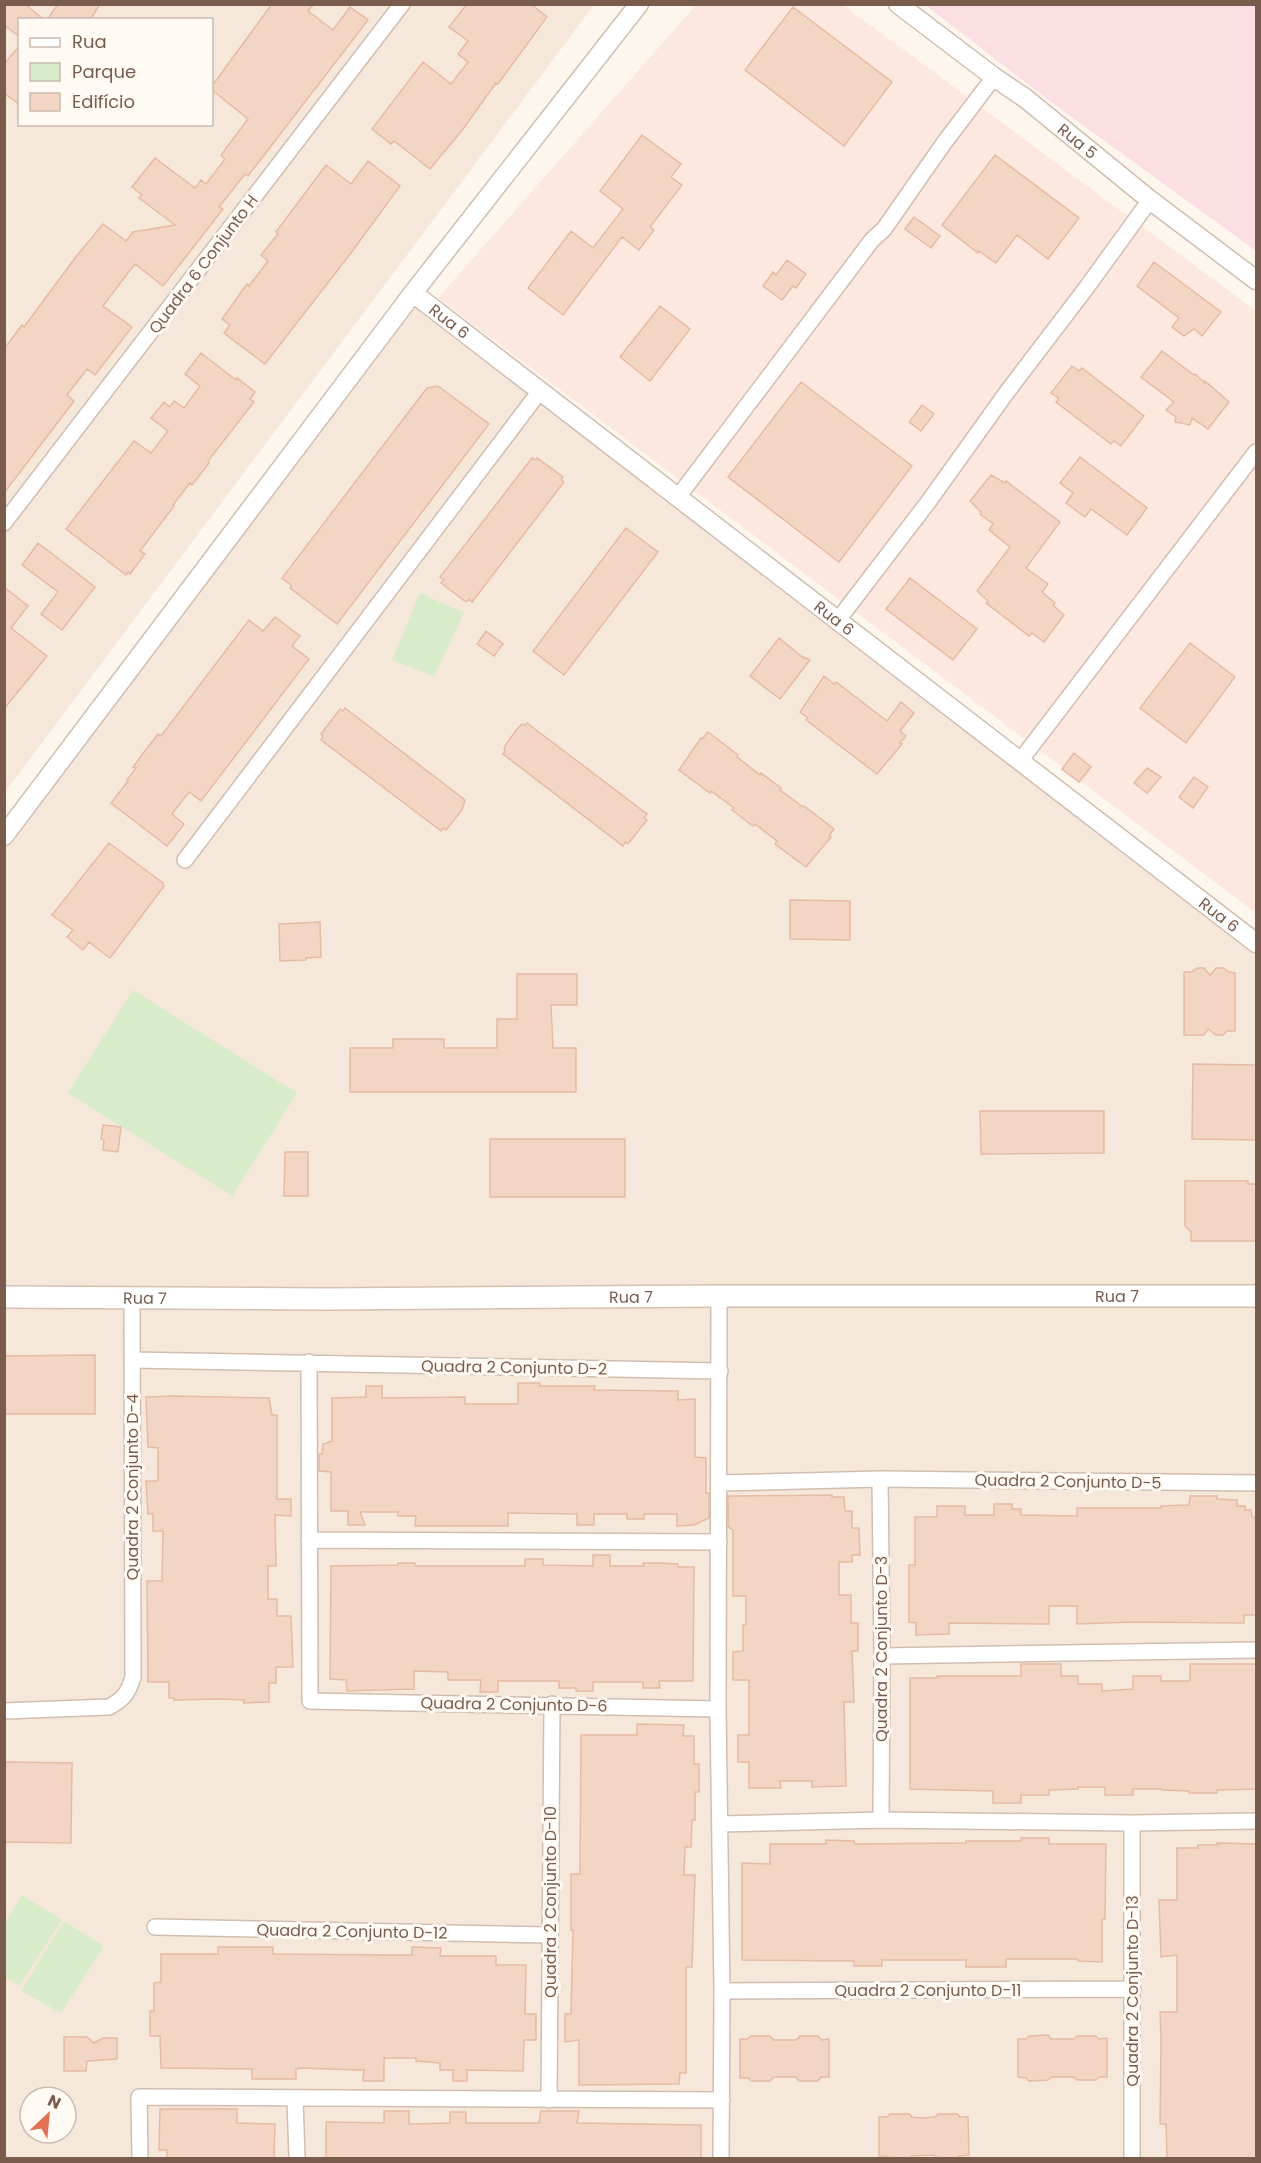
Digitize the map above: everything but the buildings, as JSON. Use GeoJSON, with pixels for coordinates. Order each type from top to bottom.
{"type":"FeatureCollection","features":[{"type":"Feature","properties":{"kind":"main road","name":"Rua 7"},"geometry":{"type":"LineString","coordinates":[[4,1297],[328,1299],[1257,1296]]}},
{"type":"Feature","properties":{"kind":"street","name":"Quadra 6 Conjunto H"},"geometry":{"type":"LineString","coordinates":[[4,523],[402,4]]}},
{"type":"Feature","properties":{"kind":"street"},"geometry":{"type":"LineString","coordinates":[[4,836],[413,293],[639,4]]}},
{"type":"Feature","properties":{"kind":"street","name":"Rua 5"},"geometry":{"type":"LineString","coordinates":[[897,4],[1025,98],[1150,200],[1257,280]]}},
{"type":"Feature","properties":{"kind":"street"},"geometry":{"type":"LineString","coordinates":[[678,497],[872,240],[884,229],[944,143],[994,77]]}},
{"type":"Feature","properties":{"kind":"street"},"geometry":{"type":"LineString","coordinates":[[838,620],[929,501],[1006,392],[1150,200]]}},
{"type":"Feature","properties":{"kind":"street","name":"Rua 6"},"geometry":{"type":"LineString","coordinates":[[413,293],[1257,943]]}},
{"type":"Feature","properties":{"kind":"street"},"geometry":{"type":"LineString","coordinates":[[185,860],[540,391]]}},
{"type":"Feature","properties":{"kind":"street"},"geometry":{"type":"LineString","coordinates":[[1020,761],[1257,452]]}},
{"type":"Feature","properties":{"kind":"street"},"geometry":{"type":"LineString","coordinates":[[719,1296],[718,1708],[723,1991],[721,2158]]}},
{"type":"Feature","properties":{"kind":"street","name":"Quadra 2 Conjunto D-4"},"geometry":{"type":"LineString","coordinates":[[4,1711],[109,1707],[128,1693],[133,1677],[132,1297]]}},
{"type":"Feature","properties":{"kind":"street","name":"Quadra 2 Conjunto D-2"},"geometry":{"type":"LineString","coordinates":[[132,1360],[720,1371]]}},
{"type":"Feature","properties":{"kind":"street"},"geometry":{"type":"LineString","coordinates":[[309,1362],[309,1540],[719,1542]]}},
{"type":"Feature","properties":{"kind":"street","name":"Quadra 2 Conjunto D-5"},"geometry":{"type":"LineString","coordinates":[[719,1483],[880,1479],[1257,1483]]}},
{"type":"Feature","properties":{"kind":"street","name":"Quadra 2 Conjunto D-3"},"geometry":{"type":"LineString","coordinates":[[880,1479],[881,1820]]}},
{"type":"Feature","properties":{"kind":"street","name":"Quadra 2 Conjunto D-6"},"geometry":{"type":"LineString","coordinates":[[309,1540],[310,1701],[718,1708]]}},
{"type":"Feature","properties":{"kind":"street"},"geometry":{"type":"LineString","coordinates":[[882,1656],[1257,1650]]}},
{"type":"Feature","properties":{"kind":"street","name":"Quadra 2 Conjunto D-10"},"geometry":{"type":"LineString","coordinates":[[549,2100],[552,1704]]}},
{"type":"Feature","properties":{"kind":"street"},"geometry":{"type":"LineString","coordinates":[[720,1824],[881,1820],[1132,1823],[1257,1821]]}},
{"type":"Feature","properties":{"kind":"street","name":"Quadra 2 Conjunto D-13"},"geometry":{"type":"LineString","coordinates":[[1132,1823],[1132,2158]]}},
{"type":"Feature","properties":{"kind":"street","name":"Quadra 2 Conjunto D-12"},"geometry":{"type":"LineString","coordinates":[[155,1927],[550,1935]]}},
{"type":"Feature","properties":{"kind":"street","name":"Quadra 2 Conjunto D-11"},"geometry":{"type":"LineString","coordinates":[[723,1991],[1133,1989]]}},
{"type":"Feature","properties":{"kind":"street"},"geometry":{"type":"LineString","coordinates":[[140,2158],[139,2097],[722,2100]]}},
{"type":"Feature","properties":{"kind":"street"},"geometry":{"type":"LineString","coordinates":[[295,2098],[297,2158]]}},
{"type":"Feature","properties":{"kind":"shaded area"},"geometry":{"type":"Polygon","coordinates":[[[842,4],[1256,311],[1256,913],[438,298],[696,5],[842,4]]]}},
{"type":"Feature","properties":{"kind":"shaded area"},"geometry":{"type":"Polygon","coordinates":[[[5,5],[594,5],[5,792],[5,5]]]}},
{"type":"Feature","properties":{"kind":"shaded area"},"geometry":{"type":"Polygon","coordinates":[[[925,5],[1256,5],[1256,251],[1051,102],[925,5]]]}},
{"type":"Feature","properties":{"kind":"shaded area"},"geometry":{"type":"Polygon","coordinates":[[[423,295],[1256,932],[1256,2158],[5,2158],[4,844],[423,295]]]}},
{"type":"Feature","properties":{"kind":"green space"},"geometry":{"type":"Polygon","coordinates":[[[420,593],[464,613],[434,676],[392,660],[420,593]]]}},
{"type":"Feature","properties":{"kind":"green space"},"geometry":{"type":"Polygon","coordinates":[[[133,990],[297,1093],[232,1196],[68,1093],[133,990]]]}},
{"type":"Feature","properties":{"kind":"green space"},"geometry":{"type":"Polygon","coordinates":[[[22,1895],[62,1920],[19,1986],[5,1977],[5,1923],[22,1895]]]}},
{"type":"Feature","properties":{"kind":"green space"},"geometry":{"type":"Polygon","coordinates":[[[64,1921],[104,1946],[61,2013],[21,1991],[64,1921]]]}}]}
